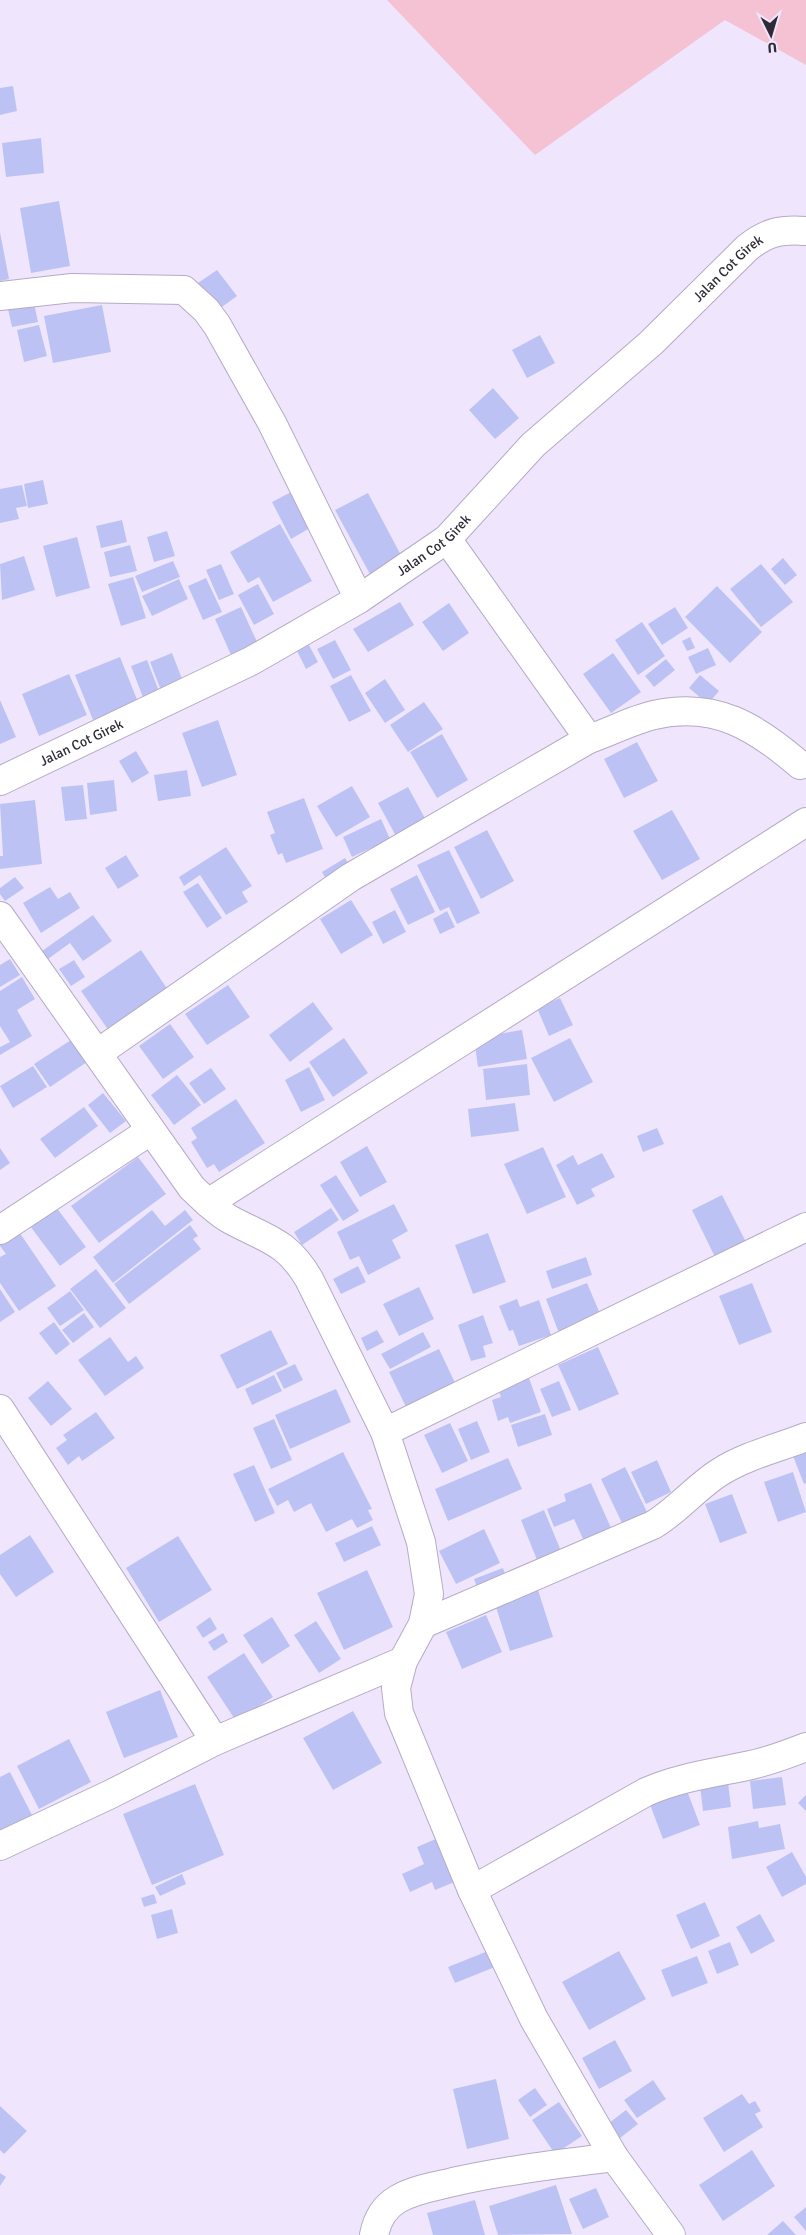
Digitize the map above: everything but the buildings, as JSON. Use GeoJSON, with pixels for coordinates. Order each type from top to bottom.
{"type":"FeatureCollection","features":[{"type":"Feature","properties":{"kind":"street","name":"Jalan Cot Girek"},"geometry":{"type":"LineString","coordinates":[[0,782],[251,661],[359,599],[447,540],[533,445],[651,344],[747,248],[760,238],[775,232],[806,231]]}},
{"type":"Feature","properties":{"kind":"street"},"geometry":{"type":"LineString","coordinates":[[0,296],[72,288],[184,290],[206,310],[217,325],[272,423],[359,599]]}},
{"type":"Feature","properties":{"kind":"street"},"geometry":{"type":"LineString","coordinates":[[447,540],[589,740]]}},
{"type":"Feature","properties":{"kind":"street"},"geometry":{"type":"LineString","coordinates":[[98,1053],[351,877],[589,740],[654,715],[689,711],[718,713],[772,740],[804,769]]}},
{"type":"Feature","properties":{"kind":"street"},"geometry":{"type":"LineString","coordinates":[[208,1203],[806,822]]}},
{"type":"Feature","properties":{"kind":"street"},"geometry":{"type":"LineString","coordinates":[[0,916],[192,1188],[208,1203],[230,1219],[286,1248],[300,1264],[385,1432],[421,1542],[429,1594],[423,1624],[402,1661],[396,1688],[399,1713],[472,1890],[534,2019],[614,2157],[671,2235]]}},
{"type":"Feature","properties":{"kind":"street"},"geometry":{"type":"LineString","coordinates":[[0,1230],[150,1131]]}},
{"type":"Feature","properties":{"kind":"street"},"geometry":{"type":"LineString","coordinates":[[385,1432],[806,1226]]}},
{"type":"Feature","properties":{"kind":"street"},"geometry":{"type":"LineString","coordinates":[[0,1410],[215,1741]]}},
{"type":"Feature","properties":{"kind":"street"},"geometry":{"type":"LineString","coordinates":[[423,1624],[653,1525],[672,1513],[719,1472],[732,1465],[806,1437]]}},
{"type":"Feature","properties":{"kind":"street"},"geometry":{"type":"LineString","coordinates":[[0,1846],[111,1794],[215,1741],[402,1661]]}},
{"type":"Feature","properties":{"kind":"street"},"geometry":{"type":"LineString","coordinates":[[472,1890],[646,1792],[667,1783],[714,1771],[767,1761],[806,1748]]}},
{"type":"Feature","properties":{"kind":"street"},"geometry":{"type":"LineString","coordinates":[[374,2235],[376,2225],[384,2210],[397,2199],[412,2192],[503,2171],[614,2157]]}},
{"type":"Feature","properties":{"kind":"shaded area"},"geometry":{"type":"Polygon","coordinates":[[[387,0],[806,0],[806,65],[725,20],[535,155],[387,0]]]}}]}
